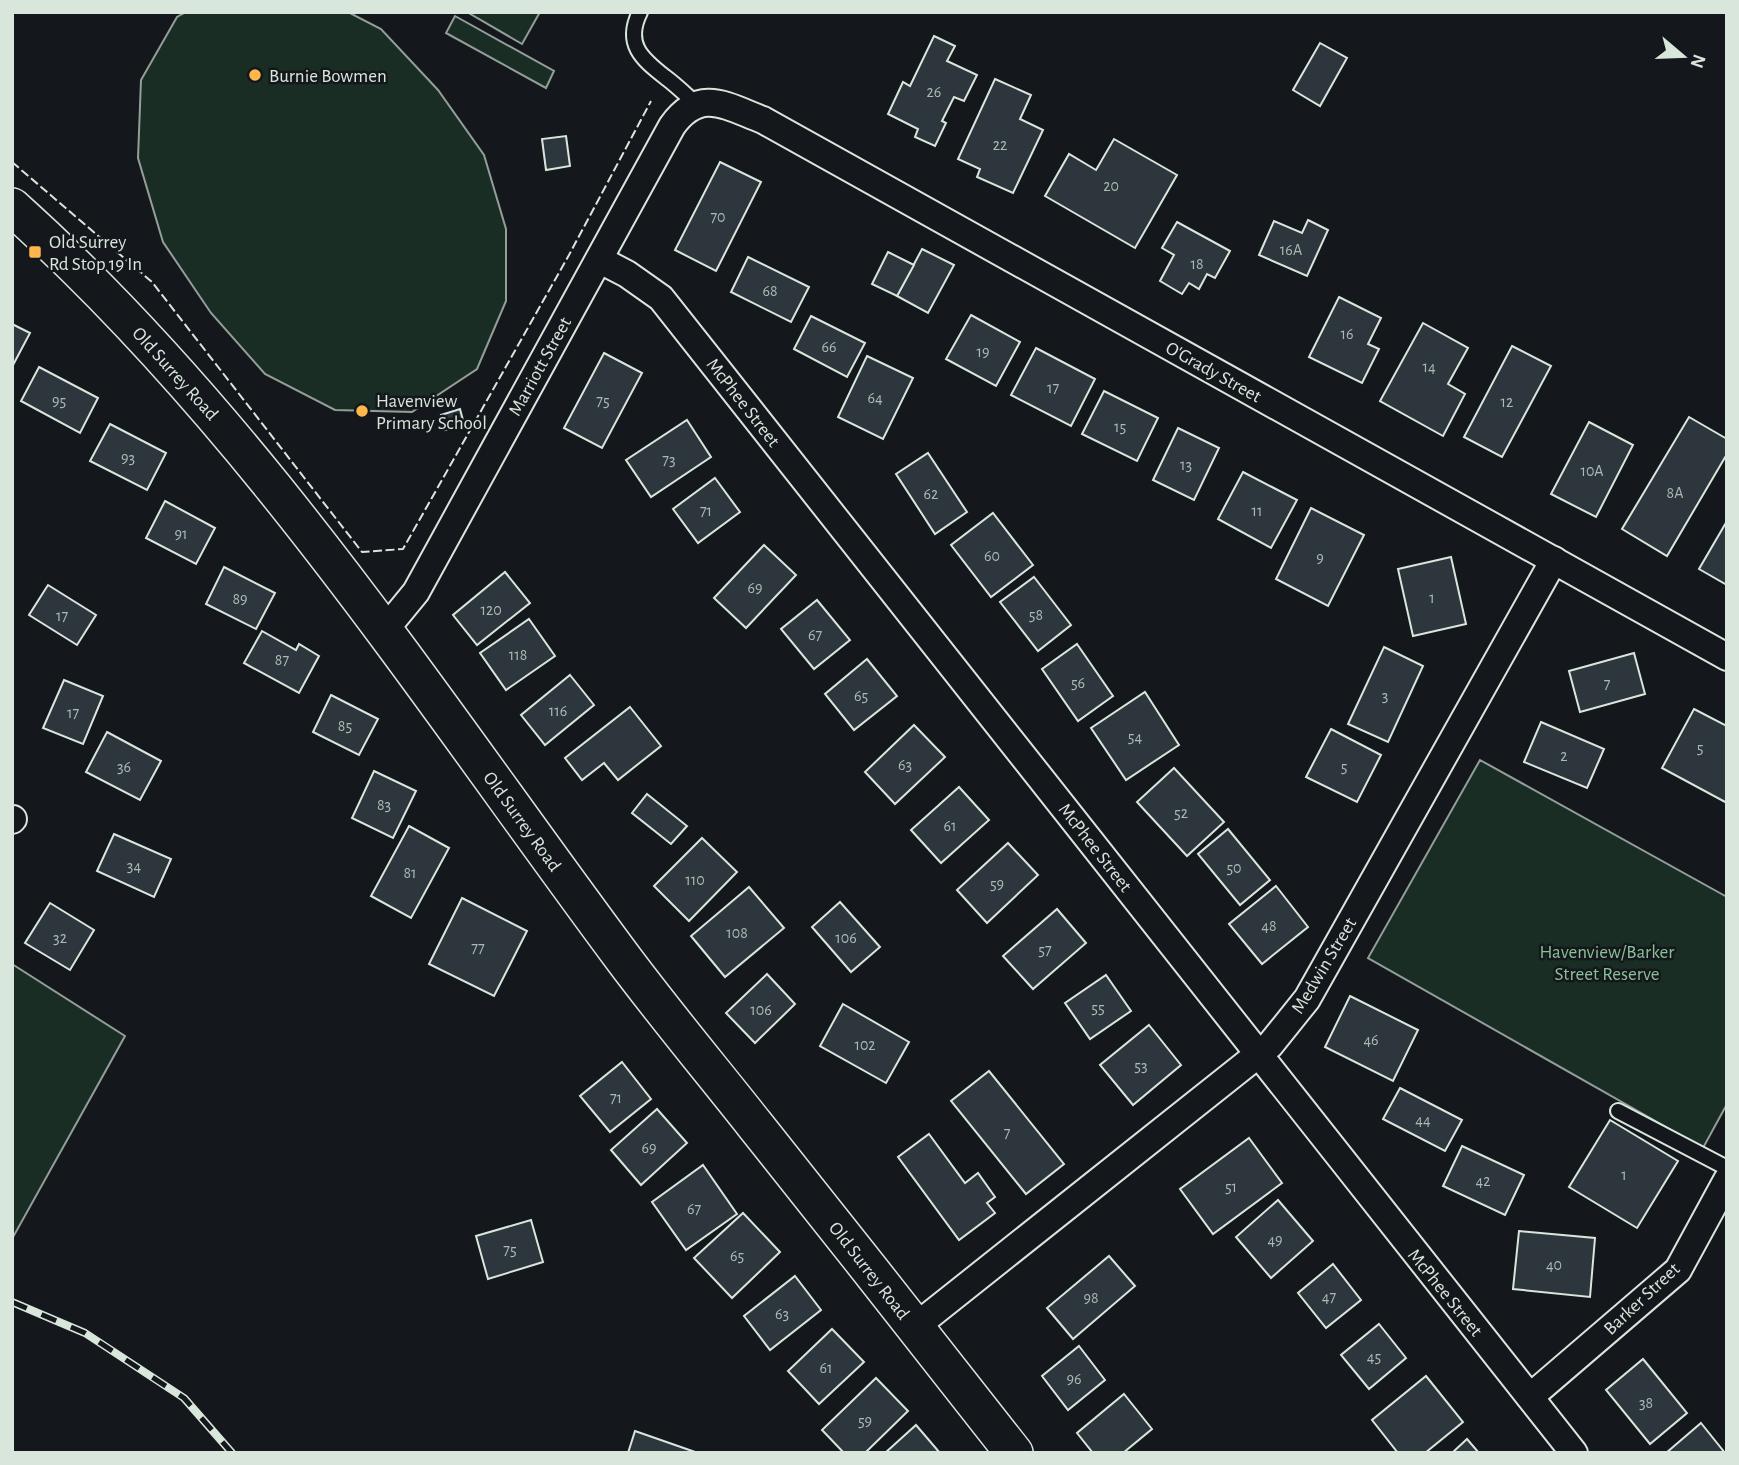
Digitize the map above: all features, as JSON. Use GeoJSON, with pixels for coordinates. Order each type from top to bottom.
{"type":"FeatureCollection","features":[{"type":"Feature","properties":{"kind":"main road","name":"Old Surrey Road"},"geometry":{"type":"LineString","coordinates":[[12,207],[48,239],[131,323],[217,417],[384,631],[623,958],[1014,1453]]}},
{"type":"Feature","properties":{"kind":"street","name":"Marriott Street"},"geometry":{"type":"LineString","coordinates":[[384,631],[416,592],[671,126],[681,113],[695,103]]}},
{"type":"Feature","properties":{"kind":"street","name":"O'Grady Street"},"geometry":{"type":"LineString","coordinates":[[695,103],[719,104],[763,120],[1727,657]]}},
{"type":"Feature","properties":{"kind":"street","name":"McPhee Street"},"geometry":{"type":"LineString","coordinates":[[600,260],[661,298],[1574,1453]]}},
{"type":"Feature","properties":{"kind":"street","name":"Medwin Street"},"geometry":{"type":"LineString","coordinates":[[915,1326],[1261,1054],[1307,999],[1554,560]]}},
{"type":"Feature","properties":{"kind":"street","name":"Barker Street"},"geometry":{"type":"LineString","coordinates":[[1530,1396],[1678,1270],[1727,1180]]}},
{"type":"Feature","properties":{"kind":"lane"},"geometry":{"type":"LineString","coordinates":[[633,17],[637,49],[648,64],[695,103]]}},
{"type":"Feature","properties":{"kind":"lane"},"geometry":{"type":"LineString","coordinates":[[1618,1111],[1727,1168]]}},
{"type":"Feature","properties":{"kind":"green space"},"geometry":{"type":"Polygon","coordinates":[[[186,12],[348,12],[381,29],[438,90],[484,155],[506,229],[506,301],[477,369],[412,412],[335,410],[265,374],[211,313],[163,242],[138,158],[141,80],[177,17],[186,12]]]}},
{"type":"Feature","properties":{"kind":"green space"},"geometry":{"type":"Polygon","coordinates":[[[467,12],[540,12],[522,44],[467,12]]]}},
{"type":"Feature","properties":{"kind":"green space"},"geometry":{"type":"Polygon","coordinates":[[[455,16],[554,71],[546,88],[446,33],[455,16]]]}},
{"type":"Feature","properties":{"kind":"green space","name":"Havenview/Barker Street Reserve"},"geometry":{"type":"Polygon","coordinates":[[[1480,760],[1727,897],[1727,1104],[1703,1148],[1368,958],[1480,760]]]}},
{"type":"Feature","properties":{"kind":"green space"},"geometry":{"type":"Polygon","coordinates":[[[12,964],[125,1036],[12,1239],[12,964]]]}},
{"type":"Feature","properties":{"kind":"building"},"geometry":{"type":"Polygon","coordinates":[[[934,36],[955,46],[947,61],[977,75],[964,101],[954,97],[942,121],[946,123],[935,146],[915,137],[918,129],[888,114],[903,82],[910,86],[934,36]]]}},
{"type":"Feature","properties":{"kind":"building"},"geometry":{"type":"Polygon","coordinates":[[[1320,43],[1347,58],[1320,106],[1293,90],[1320,43]]]}},
{"type":"Feature","properties":{"kind":"building"},"geometry":{"type":"Polygon","coordinates":[[[995,79],[1031,95],[1020,119],[1043,130],[1013,193],[977,177],[980,169],[958,159],[995,79]]]}},
{"type":"Feature","properties":{"kind":"building"},"geometry":{"type":"Polygon","coordinates":[[[566,136],[570,166],[546,170],[542,139],[566,136]]]}},
{"type":"Feature","properties":{"kind":"building"},"geometry":{"type":"Polygon","coordinates":[[[1114,139],[1177,175],[1135,248],[1045,196],[1069,154],[1096,170],[1114,139]]]}},
{"type":"Feature","properties":{"kind":"building"},"geometry":{"type":"Polygon","coordinates":[[[720,162],[761,182],[716,271],[675,250],[720,162]]]}},
{"type":"Feature","properties":{"kind":"building"},"geometry":{"type":"Polygon","coordinates":[[[1308,220],[1328,230],[1307,276],[1259,255],[1274,221],[1302,233],[1308,220]]]}},
{"type":"Feature","properties":{"kind":"building"},"geometry":{"type":"Polygon","coordinates":[[[1177,222],[1230,251],[1215,278],[1207,274],[1199,289],[1189,283],[1182,294],[1160,281],[1174,255],[1162,248],[1177,222]]]}},
{"type":"Feature","properties":{"kind":"building"},"geometry":{"type":"Polygon","coordinates":[[[922,249],[954,265],[928,313],[897,296],[922,249]]]}},
{"type":"Feature","properties":{"kind":"building"},"geometry":{"type":"Polygon","coordinates":[[[888,252],[914,265],[897,296],[872,284],[888,252]]]}},
{"type":"Feature","properties":{"kind":"building"},"geometry":{"type":"Polygon","coordinates":[[[748,257],[809,287],[791,322],[731,292],[748,257]]]}},
{"type":"Feature","properties":{"kind":"building"},"geometry":{"type":"Polygon","coordinates":[[[1339,297],[1381,318],[1368,344],[1379,349],[1362,383],[1309,357],[1339,297]]]}},
{"type":"Feature","properties":{"kind":"building"},"geometry":{"type":"Polygon","coordinates":[[[971,315],[1020,342],[996,386],[946,359],[971,315]]]}},
{"type":"Feature","properties":{"kind":"building"},"geometry":{"type":"Polygon","coordinates":[[[811,316],[865,343],[847,377],[794,349],[811,316]]]}},
{"type":"Feature","properties":{"kind":"building"},"geometry":{"type":"Polygon","coordinates":[[[1423,323],[1468,348],[1448,384],[1465,394],[1443,436],[1380,401],[1423,323]]]}},
{"type":"Feature","properties":{"kind":"building"},"geometry":{"type":"Polygon","coordinates":[[[12,324],[30,333],[12,367],[12,324]]]}},
{"type":"Feature","properties":{"kind":"building"},"geometry":{"type":"Polygon","coordinates":[[[1512,346],[1551,366],[1502,457],[1464,437],[1512,346]]]}},
{"type":"Feature","properties":{"kind":"building"},"geometry":{"type":"Polygon","coordinates":[[[1036,348],[1095,379],[1071,426],[1011,395],[1036,348]]]}},
{"type":"Feature","properties":{"kind":"building"},"geometry":{"type":"Polygon","coordinates":[[[604,353],[642,373],[602,448],[564,428],[604,353]]]}},
{"type":"Feature","properties":{"kind":"building"},"geometry":{"type":"Polygon","coordinates":[[[867,356],[913,378],[883,439],[838,417],[867,356]]]}},
{"type":"Feature","properties":{"kind":"building"},"geometry":{"type":"Polygon","coordinates":[[[39,367],[98,398],[80,433],[21,401],[39,367]]]}},
{"type":"Feature","properties":{"kind":"building"},"geometry":{"type":"Polygon","coordinates":[[[1104,391],[1158,418],[1137,461],[1082,434],[1104,391]]]}},
{"type":"Feature","properties":{"kind":"building"},"geometry":{"type":"Polygon","coordinates":[[[460,409],[464,424],[445,430],[441,415],[460,409]]]}},
{"type":"Feature","properties":{"kind":"building"},"geometry":{"type":"Polygon","coordinates":[[[1689,417],[1727,439],[1727,454],[1667,556],[1622,529],[1689,417]]]}},
{"type":"Feature","properties":{"kind":"building"},"geometry":{"type":"Polygon","coordinates":[[[687,420],[711,457],[651,497],[626,460],[687,420]]]}},
{"type":"Feature","properties":{"kind":"building"},"geometry":{"type":"Polygon","coordinates":[[[1589,422],[1633,445],[1596,517],[1551,494],[1589,422]]]}},
{"type":"Feature","properties":{"kind":"building"},"geometry":{"type":"Polygon","coordinates":[[[110,424],[166,453],[147,490],[90,461],[110,424]]]}},
{"type":"Feature","properties":{"kind":"building"},"geometry":{"type":"Polygon","coordinates":[[[1178,428],[1219,448],[1194,500],[1153,480],[1178,428]]]}},
{"type":"Feature","properties":{"kind":"building"},"geometry":{"type":"Polygon","coordinates":[[[928,453],[967,512],[935,534],[896,474],[928,453]]]}},
{"type":"Feature","properties":{"kind":"building"},"geometry":{"type":"Polygon","coordinates":[[[1243,472],[1297,500],[1271,548],[1218,519],[1243,472]]]}},
{"type":"Feature","properties":{"kind":"building"},"geometry":{"type":"Polygon","coordinates":[[[715,478],[740,512],[698,543],[673,509],[715,478]]]}},
{"type":"Feature","properties":{"kind":"building"},"geometry":{"type":"Polygon","coordinates":[[[165,501],[215,528],[196,564],[146,538],[165,501]]]}},
{"type":"Feature","properties":{"kind":"building"},"geometry":{"type":"Polygon","coordinates":[[[1311,508],[1364,535],[1328,606],[1276,579],[1311,508]]]}},
{"type":"Feature","properties":{"kind":"building"},"geometry":{"type":"Polygon","coordinates":[[[993,513],[1033,565],[991,597],[951,545],[993,513]]]}},
{"type":"Feature","properties":{"kind":"building"},"geometry":{"type":"Polygon","coordinates":[[[1727,521],[1727,585],[1699,569],[1727,521]]]}},
{"type":"Feature","properties":{"kind":"building"},"geometry":{"type":"Polygon","coordinates":[[[764,545],[796,575],[746,628],[714,598],[764,545]]]}},
{"type":"Feature","properties":{"kind":"building"},"geometry":{"type":"Polygon","coordinates":[[[1451,557],[1466,624],[1413,636],[1398,569],[1451,557]]]}},
{"type":"Feature","properties":{"kind":"building"},"geometry":{"type":"Polygon","coordinates":[[[224,567],[275,593],[256,629],[206,604],[224,567]]]}},
{"type":"Feature","properties":{"kind":"building"},"geometry":{"type":"Polygon","coordinates":[[[505,572],[530,603],[477,645],[453,615],[505,572]]]}},
{"type":"Feature","properties":{"kind":"building"},"geometry":{"type":"Polygon","coordinates":[[[1034,577],[1071,625],[1038,651],[1000,602],[1034,577]]]}},
{"type":"Feature","properties":{"kind":"building"},"geometry":{"type":"Polygon","coordinates":[[[48,585],[96,615],[77,645],[29,615],[48,585]]]}},
{"type":"Feature","properties":{"kind":"building"},"geometry":{"type":"Polygon","coordinates":[[[817,600],[850,640],[814,669],[781,629],[817,600]]]}},
{"type":"Feature","properties":{"kind":"building"},"geometry":{"type":"Polygon","coordinates":[[[529,619],[555,656],[506,690],[480,653],[529,619]]]}},
{"type":"Feature","properties":{"kind":"building"},"geometry":{"type":"Polygon","coordinates":[[[262,631],[296,650],[299,644],[319,656],[299,693],[244,663],[262,631]]]}},
{"type":"Feature","properties":{"kind":"building"},"geometry":{"type":"Polygon","coordinates":[[[1077,644],[1113,696],[1078,721],[1042,669],[1077,644]]]}},
{"type":"Feature","properties":{"kind":"building"},"geometry":{"type":"Polygon","coordinates":[[[1384,647],[1423,666],[1388,742],[1348,724],[1384,647]]]}},
{"type":"Feature","properties":{"kind":"building"},"geometry":{"type":"Polygon","coordinates":[[[1634,653],[1645,694],[1580,712],[1569,671],[1634,653]]]}},
{"type":"Feature","properties":{"kind":"building"},"geometry":{"type":"Polygon","coordinates":[[[867,659],[897,696],[854,730],[825,694],[867,659]]]}},
{"type":"Feature","properties":{"kind":"building"},"geometry":{"type":"Polygon","coordinates":[[[570,675],[594,705],[545,745],[521,715],[570,675]]]}},
{"type":"Feature","properties":{"kind":"building"},"geometry":{"type":"Polygon","coordinates":[[[64,680],[103,696],[83,744],[43,728],[64,680]]]}},
{"type":"Feature","properties":{"kind":"building"},"geometry":{"type":"Polygon","coordinates":[[[1145,692],[1179,745],[1126,780],[1091,728],[1145,692]]]}},
{"type":"Feature","properties":{"kind":"building"},"geometry":{"type":"Polygon","coordinates":[[[331,695],[378,719],[359,755],[313,732],[331,695]]]}},
{"type":"Feature","properties":{"kind":"building"},"geometry":{"type":"Polygon","coordinates":[[[630,707],[661,746],[618,780],[604,763],[582,780],[565,758],[630,707]]]}},
{"type":"Feature","properties":{"kind":"building"},"geometry":{"type":"Polygon","coordinates":[[[1694,709],[1727,726],[1727,803],[1662,768],[1694,709]]]}},
{"type":"Feature","properties":{"kind":"building"},"geometry":{"type":"Polygon","coordinates":[[[1541,722],[1604,749],[1587,788],[1524,762],[1541,722]]]}},
{"type":"Feature","properties":{"kind":"building"},"geometry":{"type":"Polygon","coordinates":[[[914,725],[945,757],[895,804],[865,772],[914,725]]]}},
{"type":"Feature","properties":{"kind":"building"},"geometry":{"type":"Polygon","coordinates":[[[1331,729],[1381,755],[1357,802],[1306,777],[1331,729]]]}},
{"type":"Feature","properties":{"kind":"building"},"geometry":{"type":"Polygon","coordinates":[[[107,732],[161,761],[140,800],[86,772],[107,732]]]}},
{"type":"Feature","properties":{"kind":"building"},"geometry":{"type":"Polygon","coordinates":[[[1174,768],[1224,822],[1187,856],[1137,802],[1174,768]]]}},
{"type":"Feature","properties":{"kind":"building"},"geometry":{"type":"Polygon","coordinates":[[[374,771],[416,791],[393,838],[352,818],[374,771]]]}},
{"type":"Feature","properties":{"kind":"building"},"geometry":{"type":"Polygon","coordinates":[[[959,787],[989,820],[941,863],[911,830],[959,787]]]}},
{"type":"Feature","properties":{"kind":"building"},"geometry":{"type":"Polygon","coordinates":[[[647,794],[687,826],[671,844],[632,813],[647,794]]]}},
{"type":"Feature","properties":{"kind":"building"},"geometry":{"type":"Polygon","coordinates":[[[409,826],[449,848],[411,918],[371,896],[409,826]]]}},
{"type":"Feature","properties":{"kind":"building"},"geometry":{"type":"Polygon","coordinates":[[[1228,829],[1270,880],[1240,905],[1198,854],[1228,829]]]}},
{"type":"Feature","properties":{"kind":"building"},"geometry":{"type":"Polygon","coordinates":[[[114,834],[171,859],[154,897],[97,871],[114,834]]]}},
{"type":"Feature","properties":{"kind":"building"},"geometry":{"type":"Polygon","coordinates":[[[702,838],[737,872],[689,921],[654,886],[702,838]]]}},
{"type":"Feature","properties":{"kind":"building"},"geometry":{"type":"Polygon","coordinates":[[[1008,843],[1038,875],[987,923],[957,890],[1008,843]]]}},
{"type":"Feature","properties":{"kind":"building"},"geometry":{"type":"Polygon","coordinates":[[[1276,886],[1308,927],[1262,964],[1229,924],[1276,886]]]}},
{"type":"Feature","properties":{"kind":"building"},"geometry":{"type":"Polygon","coordinates":[[[749,887],[784,928],[725,977],[691,936],[749,887]]]}},
{"type":"Feature","properties":{"kind":"building"},"geometry":{"type":"Polygon","coordinates":[[[462,898],[527,931],[494,996],[429,964],[462,898]]]}},
{"type":"Feature","properties":{"kind":"building"},"geometry":{"type":"Polygon","coordinates":[[[840,902],[880,947],[851,972],[812,927],[840,902]]]}},
{"type":"Feature","properties":{"kind":"building"},"geometry":{"type":"Polygon","coordinates":[[[50,903],[94,930],[70,970],[25,943],[50,903]]]}},
{"type":"Feature","properties":{"kind":"building"},"geometry":{"type":"Polygon","coordinates":[[[1057,909],[1086,943],[1033,989],[1003,956],[1057,909]]]}},
{"type":"Feature","properties":{"kind":"building"},"geometry":{"type":"Polygon","coordinates":[[[767,974],[795,1004],[755,1043],[726,1013],[767,974]]]}},
{"type":"Feature","properties":{"kind":"building"},"geometry":{"type":"Polygon","coordinates":[[[1106,975],[1131,1011],[1090,1039],[1065,1003],[1106,975]]]}},
{"type":"Feature","properties":{"kind":"building"},"geometry":{"type":"Polygon","coordinates":[[[1350,996],[1418,1030],[1393,1081],[1325,1047],[1350,996]]]}},
{"type":"Feature","properties":{"kind":"building"},"geometry":{"type":"Polygon","coordinates":[[[843,1004],[909,1042],[886,1083],[820,1046],[843,1004]]]}},
{"type":"Feature","properties":{"kind":"building"},"geometry":{"type":"Polygon","coordinates":[[[1149,1025],[1181,1065],[1133,1105],[1100,1065],[1149,1025]]]}},
{"type":"Feature","properties":{"kind":"building"},"geometry":{"type":"Polygon","coordinates":[[[622,1062],[651,1099],[610,1132],[580,1096],[622,1062]]]}},
{"type":"Feature","properties":{"kind":"building"},"geometry":{"type":"Polygon","coordinates":[[[989,1071],[1064,1164],[1026,1194],[951,1101],[989,1071]]]}},
{"type":"Feature","properties":{"kind":"building"},"geometry":{"type":"Polygon","coordinates":[[[1400,1088],[1462,1120],[1445,1151],[1383,1119],[1400,1088]]]}},
{"type":"Feature","properties":{"kind":"building"},"geometry":{"type":"Polygon","coordinates":[[[657,1109],[687,1143],[641,1185],[611,1150],[657,1109]]]}},
{"type":"Feature","properties":{"kind":"building"},"geometry":{"type":"Polygon","coordinates":[[[1610,1120],[1678,1161],[1637,1228],[1569,1187],[1610,1120]]]}},
{"type":"Feature","properties":{"kind":"building"},"geometry":{"type":"Polygon","coordinates":[[[929,1134],[965,1183],[978,1173],[995,1197],[987,1203],[995,1213],[959,1240],[898,1157],[929,1134]]]}},
{"type":"Feature","properties":{"kind":"building"},"geometry":{"type":"Polygon","coordinates":[[[1249,1138],[1282,1183],[1213,1234],[1180,1189],[1249,1138]]]}},
{"type":"Feature","properties":{"kind":"building"},"geometry":{"type":"Polygon","coordinates":[[[1462,1146],[1524,1175],[1505,1215],[1443,1186],[1462,1146]]]}},
{"type":"Feature","properties":{"kind":"building"},"geometry":{"type":"Polygon","coordinates":[[[703,1165],[737,1214],[686,1250],[652,1202],[703,1165]]]}},
{"type":"Feature","properties":{"kind":"building"},"geometry":{"type":"Polygon","coordinates":[[[1278,1200],[1313,1241],[1271,1278],[1236,1237],[1278,1200]]]}},
{"type":"Feature","properties":{"kind":"building"},"geometry":{"type":"Polygon","coordinates":[[[743,1213],[780,1252],[732,1298],[694,1258],[743,1213]]]}},
{"type":"Feature","properties":{"kind":"building"},"geometry":{"type":"Polygon","coordinates":[[[531,1220],[543,1262],[488,1279],[476,1236],[531,1220]]]}},
{"type":"Feature","properties":{"kind":"building"},"geometry":{"type":"Polygon","coordinates":[[[1519,1231],[1595,1238],[1590,1297],[1513,1289],[1519,1231]]]}},
{"type":"Feature","properties":{"kind":"building"},"geometry":{"type":"Polygon","coordinates":[[[1109,1256],[1135,1286],[1073,1339],[1047,1308],[1109,1256]]]}},
{"type":"Feature","properties":{"kind":"building"},"geometry":{"type":"Polygon","coordinates":[[[1333,1264],[1361,1300],[1326,1328],[1298,1293],[1333,1264]]]}},
{"type":"Feature","properties":{"kind":"building"},"geometry":{"type":"Polygon","coordinates":[[[795,1276],[821,1310],[770,1350],[744,1316],[795,1276]]]}},
{"type":"Feature","properties":{"kind":"building"},"geometry":{"type":"Polygon","coordinates":[[[1379,1324],[1406,1358],[1369,1389],[1341,1355],[1379,1324]]]}},
{"type":"Feature","properties":{"kind":"building"},"geometry":{"type":"Polygon","coordinates":[[[832,1329],[864,1362],[819,1404],[788,1371],[832,1329]]]}},
{"type":"Feature","properties":{"kind":"building"},"geometry":{"type":"Polygon","coordinates":[[[1079,1346],[1105,1380],[1068,1410],[1042,1376],[1079,1346]]]}},
{"type":"Feature","properties":{"kind":"building"},"geometry":{"type":"Polygon","coordinates":[[[1643,1359],[1687,1413],[1650,1444],[1606,1390],[1643,1359]]]}},
{"type":"Feature","properties":{"kind":"building"},"geometry":{"type":"Polygon","coordinates":[[[1426,1376],[1463,1422],[1425,1453],[1398,1453],[1372,1420],[1426,1376]]]}},
{"type":"Feature","properties":{"kind":"building"},"geometry":{"type":"Polygon","coordinates":[[[876,1378],[908,1411],[865,1453],[844,1453],[822,1430],[876,1378]]]}},
{"type":"Feature","properties":{"kind":"building"},"geometry":{"type":"Polygon","coordinates":[[[1124,1394],[1152,1429],[1123,1453],[1093,1453],[1077,1433],[1124,1394]]]}},
{"type":"Feature","properties":{"kind":"building"},"geometry":{"type":"Polygon","coordinates":[[[1701,1423],[1725,1453],[1666,1453],[1701,1423]]]}},
{"type":"Feature","properties":{"kind":"building"},"geometry":{"type":"Polygon","coordinates":[[[916,1425],[940,1453],[885,1453],[916,1425]]]}},
{"type":"Feature","properties":{"kind":"building"},"geometry":{"type":"Polygon","coordinates":[[[635,1431],[698,1453],[628,1453],[635,1431]]]}},
{"type":"Feature","properties":{"kind":"building"},"geometry":{"type":"Polygon","coordinates":[[[1467,1439],[1479,1453],[1452,1453],[1467,1439]]]}},
{"type":"Feature","properties":{"kind":"railway"},"geometry":{"type":"LineString","coordinates":[[12,1302],[85,1333],[184,1398],[232,1453]]}},
{"type":"Feature","properties":{"kind":"fence"},"geometry":{"type":"LineString","coordinates":[[12,162],[152,282],[362,552],[403,549],[569,255],[651,101]]}},
{"type":"Feature","properties":{"kind":"place","name":"Burnie Bowmen"},"geometry":{"type":"Point","coordinates":[255,75]}},
{"type":"Feature","properties":{"kind":"place","name":"Old Surrey Rd Stop 19 In"},"geometry":{"type":"Point","coordinates":[35,252]}},
{"type":"Feature","properties":{"kind":"place","name":"Havenview Primary School"},"geometry":{"type":"Point","coordinates":[362,411]}}]}
